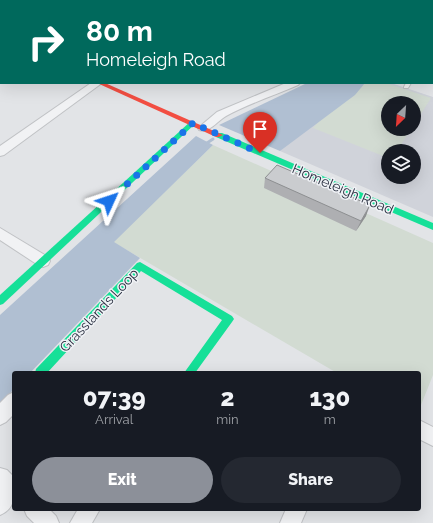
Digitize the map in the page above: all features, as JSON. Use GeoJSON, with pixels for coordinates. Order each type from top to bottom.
{"type":"FeatureCollection","features":[{"type":"Feature","properties":{"kind":"street"},"geometry":{"type":"LineString","coordinates":[[0,152],[97,84]]}},
{"type":"Feature","properties":{"kind":"street","name":"Homeleigh Road"},"geometry":{"type":"LineString","coordinates":[[100,84],[433,227]]}},
{"type":"Feature","properties":{"kind":"street"},"geometry":{"type":"LineString","coordinates":[[274,84],[282,89]]}},
{"type":"Feature","properties":{"kind":"street"},"geometry":{"type":"LineString","coordinates":[[0,301],[43,261],[198,126],[221,114],[293,84]]}},
{"type":"Feature","properties":{"kind":"street"},"geometry":{"type":"LineString","coordinates":[[0,233],[43,261]]}},
{"type":"Feature","properties":{"kind":"street","name":"Grasslands Loop"},"geometry":{"type":"LineString","coordinates":[[42,371],[140,266],[229,319],[190,371]]}},
{"type":"Feature","properties":{"kind":"street"},"geometry":{"type":"LineString","coordinates":[[0,416],[12,403]]}},
{"type":"Feature","properties":{"kind":"street"},"geometry":{"type":"LineString","coordinates":[[421,430],[433,437]]}},
{"type":"Feature","properties":{"kind":"street"},"geometry":{"type":"LineString","coordinates":[[0,505],[9,486]]}},
{"type":"Feature","properties":{"kind":"street"},"geometry":{"type":"LineString","coordinates":[[36,511],[49,523]]}},
{"type":"Feature","properties":{"kind":"street"},"geometry":{"type":"LineString","coordinates":[[80,523],[89,511]]}},
{"type":"Feature","properties":{"kind":"street"},"geometry":{"type":"LineString","coordinates":[[290,523],[296,511]]}},
{"type":"Feature","properties":{"kind":"shaded area"},"geometry":{"type":"Polygon","coordinates":[[[351,84],[389,84],[431,98],[421,114],[421,96],[381,96],[381,136],[407,136],[401,144],[381,144],[381,155],[313,128],[351,84]]]}},
{"type":"Feature","properties":{"kind":"shaded area"},"geometry":{"type":"Polygon","coordinates":[[[363,84],[394,84],[433,97],[433,217],[280,151],[309,118],[363,84]]]}},
{"type":"Feature","properties":{"kind":"shaded area"},"geometry":{"type":"Polygon","coordinates":[[[213,145],[433,243],[433,375],[421,405],[421,371],[334,371],[113,242],[213,145]]]}},
{"type":"Feature","properties":{"kind":"water"},"geometry":{"type":"Polygon","coordinates":[[[305,84],[364,84],[355,95],[280,151],[219,125],[305,84]]]}},
{"type":"Feature","properties":{"kind":"water"},"geometry":{"type":"Polygon","coordinates":[[[196,136],[213,145],[114,242],[140,258],[32,371],[12,371],[12,391],[0,404],[0,315],[196,136]]]}},
{"type":"Feature","properties":{"kind":"building"},"geometry":{"type":"Polygon","coordinates":[[[277,165],[370,205],[361,221],[265,178],[277,165]]]}},
{"type":"Feature","properties":{"kind":"waterway"},"geometry":{"type":"LineString","coordinates":[[204,145],[213,139]]}},
{"type":"Feature","properties":{"kind":"traffic: fast"},"geometry":{"type":"LineString","coordinates":[[0,301],[193,123]]}},
{"type":"Feature","properties":{"kind":"traffic: fast"},"geometry":{"type":"LineString","coordinates":[[219,135],[433,227]]}},
{"type":"Feature","properties":{"kind":"traffic: fast"},"geometry":{"type":"LineString","coordinates":[[42,371],[140,266],[229,319],[190,371]]}},
{"type":"Feature","properties":{"kind":"traffic: jam"},"geometry":{"type":"LineString","coordinates":[[102,84],[219,135]]}},
{"type":"Feature","properties":{"kind":"route"},"geometry":{"type":"LineString","coordinates":[[109,201],[193,123],[260,153]]}}]}
